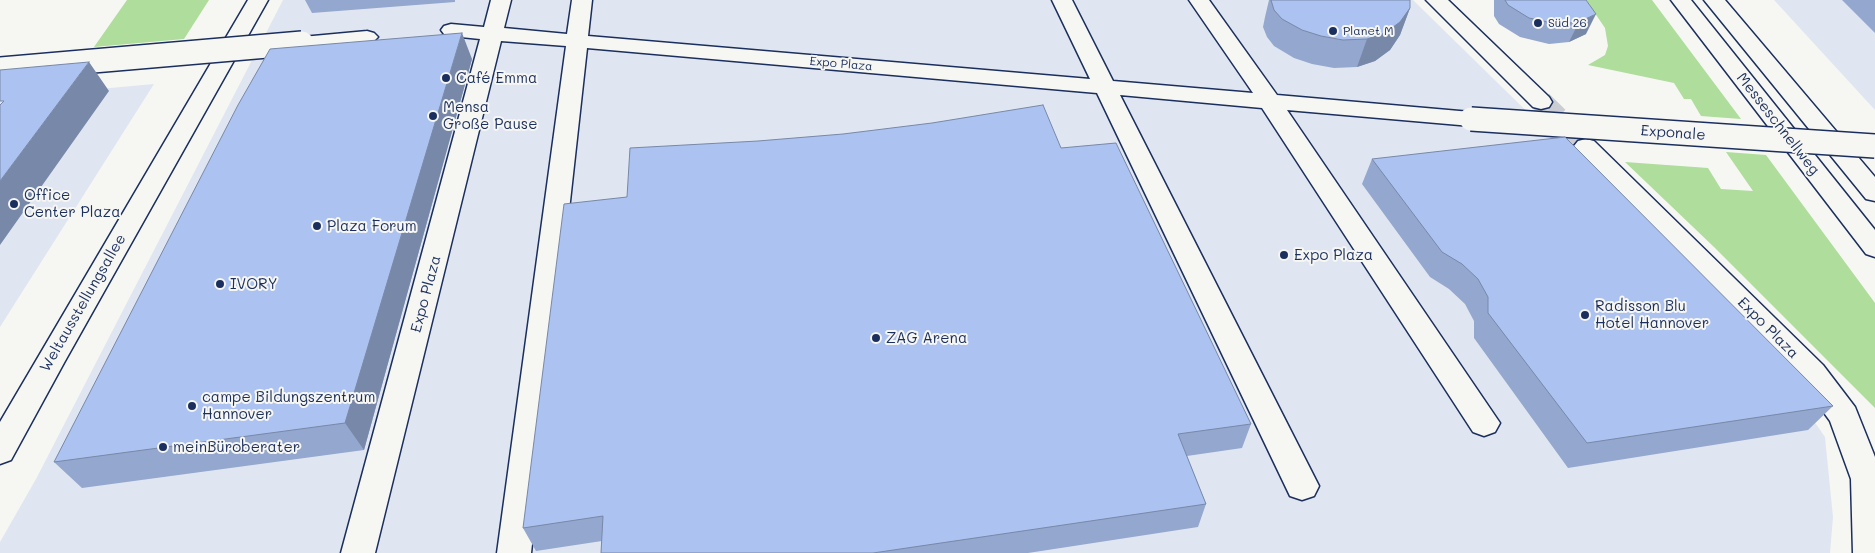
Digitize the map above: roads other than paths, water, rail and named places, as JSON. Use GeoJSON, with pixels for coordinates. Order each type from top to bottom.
{"type":"FeatureCollection","features":[{"type":"Feature","properties":{"kind":"main road","name":"Weltausstellungsallee"},"geometry":{"type":"LineString","coordinates":[[0,451],[53,355],[258,0]]}},
{"type":"Feature","properties":{"kind":"main road","name":"Expo Plaza"},"geometry":{"type":"LineString","coordinates":[[358,553],[501,0]]}},
{"type":"Feature","properties":{"kind":"main road"},"geometry":{"type":"LineString","coordinates":[[514,553],[582,0]]}},
{"type":"Feature","properties":{"kind":"main road"},"geometry":{"type":"LineString","coordinates":[[1062,0],[1302,486]]}},
{"type":"Feature","properties":{"kind":"main road"},"geometry":{"type":"LineString","coordinates":[[1199,0],[1270,102],[1484,423]]}},
{"type":"Feature","properties":{"kind":"main road"},"geometry":{"type":"LineString","coordinates":[[1436,0],[1541,102]]}},
{"type":"Feature","properties":{"kind":"main road","name":"Messeschnellweg"},"geometry":{"type":"LineString","coordinates":[[1681,0],[1875,248]]}},
{"type":"Feature","properties":{"kind":"main road","name":"Messeschnellweg"},"geometry":{"type":"LineString","coordinates":[[1714,0],[1875,193]]}},
{"type":"Feature","properties":{"kind":"main road","name":"Expo Plaza"},"geometry":{"type":"LineString","coordinates":[[451,30],[1471,119]]}},
{"type":"Feature","properties":{"kind":"main road"},"geometry":{"type":"LineString","coordinates":[[0,70],[367,37]]}},
{"type":"Feature","properties":{"kind":"main road","name":"Exponale"},"geometry":{"type":"LineString","coordinates":[[1471,119],[1875,146]]}},
{"type":"Feature","properties":{"kind":"main road","name":"Expo Plaza"},"geometry":{"type":"LineString","coordinates":[[1586,146],[1812,373],[1844,416],[1867,479],[1870,553]]}},
{"type":"Feature","properties":{"kind":"tunnel"},"geometry":{"type":"LineString","coordinates":[[1541,102],[1586,146]]}},
{"type":"Feature","properties":{"kind":"place","name":"Süd 26"},"geometry":{"type":"Point","coordinates":[1538,23]}},
{"type":"Feature","properties":{"kind":"place","name":"Planet M"},"geometry":{"type":"Point","coordinates":[1333,31]}},
{"type":"Feature","properties":{"kind":"place","name":"Café Emma"},"geometry":{"type":"Point","coordinates":[446,78]}},
{"type":"Feature","properties":{"kind":"place","name":"Mensa Große Pause"},"geometry":{"type":"Point","coordinates":[433,116]}},
{"type":"Feature","properties":{"kind":"place","name":"Office Center Plaza"},"geometry":{"type":"Point","coordinates":[14,204]}},
{"type":"Feature","properties":{"kind":"place","name":"Plaza Forum"},"geometry":{"type":"Point","coordinates":[317,226]}},
{"type":"Feature","properties":{"kind":"place","name":"Expo Plaza"},"geometry":{"type":"Point","coordinates":[1284,255]}},
{"type":"Feature","properties":{"kind":"place","name":"IVORY"},"geometry":{"type":"Point","coordinates":[220,284]}},
{"type":"Feature","properties":{"kind":"place","name":"Radisson Blu Hotel Hannover"},"geometry":{"type":"Point","coordinates":[1585,315]}},
{"type":"Feature","properties":{"kind":"place","name":"ZAG Arena"},"geometry":{"type":"Point","coordinates":[876,338]}},
{"type":"Feature","properties":{"kind":"place","name":"campe Bildungszentrum Hannover"},"geometry":{"type":"Point","coordinates":[192,406]}},
{"type":"Feature","properties":{"kind":"place","name":"meinBüroberater"},"geometry":{"type":"Point","coordinates":[163,447]}}]}
